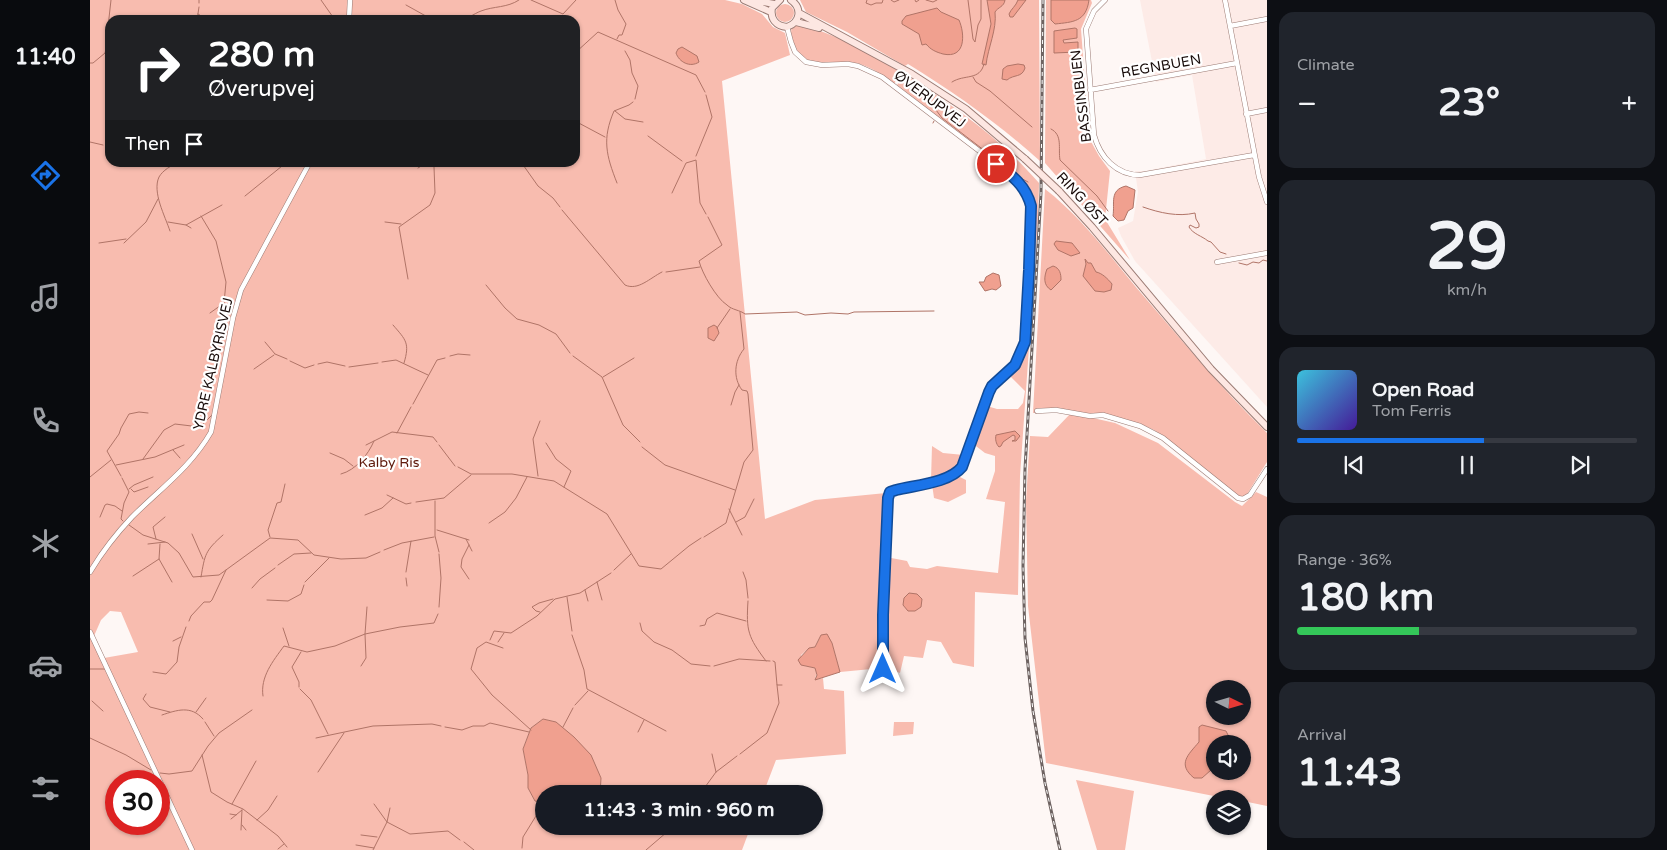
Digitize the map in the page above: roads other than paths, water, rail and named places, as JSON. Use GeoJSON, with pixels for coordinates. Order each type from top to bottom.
{"type":"FeatureCollection","features":[{"type":"Feature","properties":{"kind":"main road"},"geometry":{"type":"LineString","coordinates":[[744,0],[771,12],[775,22],[782,26],[796,22],[799,13],[797,5],[791,0]]}},
{"type":"Feature","properties":{"kind":"main road"},"geometry":{"type":"LineString","coordinates":[[753,0],[777,2],[771,12]]}},
{"type":"Feature","properties":{"kind":"main road","name":"RING ØST"},"geometry":{"type":"LineString","coordinates":[[799,13],[838,35],[875,52],[912,74],[966,109],[1025,158],[1092,227],[1211,368],[1267,427]]}},
{"type":"Feature","properties":{"kind":"main road","name":"RING ØST"},"geometry":{"type":"LineString","coordinates":[[796,22],[838,35]]}},
{"type":"Feature","properties":{"kind":"street"},"geometry":{"type":"LineString","coordinates":[[349,15],[350,0]]}},
{"type":"Feature","properties":{"kind":"street","name":"BASSINBUEN"},"geometry":{"type":"LineString","coordinates":[[1105,0],[1094,11],[1086,29],[1094,135],[1098,147],[1106,159],[1123,172],[1135,175],[1254,155]]}},
{"type":"Feature","properties":{"kind":"street"},"geometry":{"type":"LineString","coordinates":[[1225,0],[1254,155],[1267,202]]}},
{"type":"Feature","properties":{"kind":"street"},"geometry":{"type":"LineString","coordinates":[[1230,26],[1267,19]]}},
{"type":"Feature","properties":{"kind":"street","name":"ØVERUPVEJ"},"geometry":{"type":"LineString","coordinates":[[787,26],[791,42],[800,57],[814,64],[858,66],[882,77],[1011,175],[1025,190],[1031,206],[1025,342],[1019,358],[1015,365],[992,386],[962,467],[958,472],[945,479],[890,492],[888,498],[883,615],[883,669]]}},
{"type":"Feature","properties":{"kind":"street","name":"REGNBUEN"},"geometry":{"type":"LineString","coordinates":[[1090,90],[1237,63]]}},
{"type":"Feature","properties":{"kind":"street"},"geometry":{"type":"LineString","coordinates":[[1246,114],[1267,110]]}},
{"type":"Feature","properties":{"kind":"street","name":"YDRE KALBYRISVEJ"},"geometry":{"type":"LineString","coordinates":[[90,572],[116,534],[180,472],[204,444],[211,432],[241,290],[307,167]]}},
{"type":"Feature","properties":{"kind":"street"},"geometry":{"type":"LineString","coordinates":[[1218,262],[1267,253]]}},
{"type":"Feature","properties":{"kind":"street"},"geometry":{"type":"LineString","coordinates":[[1037,411],[1056,410],[1090,416],[1103,415],[1140,426],[1163,438],[1238,498],[1243,499],[1250,495],[1267,469]]}},
{"type":"Feature","properties":{"kind":"street"},"geometry":{"type":"LineString","coordinates":[[90,632],[192,850]]}},
{"type":"Feature","properties":{"kind":"waterway"},"geometry":{"type":"LineString","coordinates":[[109,15],[111,0]]}},
{"type":"Feature","properties":{"kind":"waterway"},"geometry":{"type":"LineString","coordinates":[[321,0],[332,15]]}},
{"type":"Feature","properties":{"kind":"waterway"},"geometry":{"type":"LineString","coordinates":[[473,15],[519,0]]}},
{"type":"Feature","properties":{"kind":"waterway"},"geometry":{"type":"LineString","coordinates":[[531,0],[563,14],[576,0]]}},
{"type":"Feature","properties":{"kind":"waterway"},"geometry":{"type":"LineString","coordinates":[[615,0],[626,24],[622,35],[619,35],[617,39]]}},
{"type":"Feature","properties":{"kind":"waterway"},"geometry":{"type":"LineString","coordinates":[[867,0],[866,3],[871,5],[882,3],[883,0]]}},
{"type":"Feature","properties":{"kind":"waterway"},"geometry":{"type":"LineString","coordinates":[[891,0],[894,2],[899,0]]}},
{"type":"Feature","properties":{"kind":"waterway"},"geometry":{"type":"LineString","coordinates":[[915,0],[916,2],[919,0]]}},
{"type":"Feature","properties":{"kind":"waterway"},"geometry":{"type":"LineString","coordinates":[[926,0],[933,2],[937,0]]}},
{"type":"Feature","properties":{"kind":"waterway"},"geometry":{"type":"LineString","coordinates":[[968,0],[975,42],[981,19],[981,0]]}},
{"type":"Feature","properties":{"kind":"waterway"},"geometry":{"type":"LineString","coordinates":[[406,5],[424,15]]}},
{"type":"Feature","properties":{"kind":"waterway"},"geometry":{"type":"LineString","coordinates":[[198,15],[199,7]]}},
{"type":"Feature","properties":{"kind":"waterway"},"geometry":{"type":"LineString","coordinates":[[580,48],[598,32],[696,75],[705,92]]}},
{"type":"Feature","properties":{"kind":"waterway"},"geometry":{"type":"LineString","coordinates":[[625,51],[630,60],[632,73],[638,86],[635,99]]}},
{"type":"Feature","properties":{"kind":"waterway"},"geometry":{"type":"LineString","coordinates":[[90,63],[93,63],[105,53]]}},
{"type":"Feature","properties":{"kind":"waterway"},"geometry":{"type":"LineString","coordinates":[[952,82],[979,73],[984,64]]}},
{"type":"Feature","properties":{"kind":"waterway"},"geometry":{"type":"LineString","coordinates":[[973,77],[976,82],[990,91],[1032,127]]}},
{"type":"Feature","properties":{"kind":"waterway"},"geometry":{"type":"LineString","coordinates":[[696,156],[712,117],[706,95]]}},
{"type":"Feature","properties":{"kind":"waterway"},"geometry":{"type":"LineString","coordinates":[[617,183],[608,155],[608,130],[614,111],[633,102]]}},
{"type":"Feature","properties":{"kind":"waterway"},"geometry":{"type":"LineString","coordinates":[[936,105],[936,110],[942,118],[1028,182]]}},
{"type":"Feature","properties":{"kind":"waterway"},"geometry":{"type":"LineString","coordinates":[[615,111],[625,119],[643,122]]}},
{"type":"Feature","properties":{"kind":"waterway"},"geometry":{"type":"LineString","coordinates":[[580,124],[605,137]]}},
{"type":"Feature","properties":{"kind":"waterway"},"geometry":{"type":"LineString","coordinates":[[1051,129],[1059,138],[1060,160],[1097,196],[1108,211]]}},
{"type":"Feature","properties":{"kind":"waterway"},"geometry":{"type":"LineString","coordinates":[[648,136],[682,161]]}},
{"type":"Feature","properties":{"kind":"waterway"},"geometry":{"type":"LineString","coordinates":[[90,142],[103,145]]}},
{"type":"Feature","properties":{"kind":"waterway"},"geometry":{"type":"LineString","coordinates":[[672,193],[686,163],[696,160],[700,203],[706,214]]}},
{"type":"Feature","properties":{"kind":"waterway"},"geometry":{"type":"LineString","coordinates":[[169,167],[159,177],[157,190],[170,231]]}},
{"type":"Feature","properties":{"kind":"waterway"},"geometry":{"type":"LineString","coordinates":[[245,196],[281,167]]}},
{"type":"Feature","properties":{"kind":"waterway"},"geometry":{"type":"LineString","coordinates":[[408,279],[399,227],[430,205],[435,193],[434,167]]}},
{"type":"Feature","properties":{"kind":"waterway"},"geometry":{"type":"LineString","coordinates":[[525,167],[538,186],[553,198],[560,207]]}},
{"type":"Feature","properties":{"kind":"waterway"},"geometry":{"type":"LineString","coordinates":[[124,243],[146,222],[158,199]]}},
{"type":"Feature","properties":{"kind":"waterway"},"geometry":{"type":"LineString","coordinates":[[168,222],[186,225],[222,205]]}},
{"type":"Feature","properties":{"kind":"waterway"},"geometry":{"type":"LineString","coordinates":[[1143,207],[1169,214],[1195,213],[1199,227],[1196,228],[1190,225],[1189,227],[1195,233],[1211,242],[1220,252],[1226,254]]}},
{"type":"Feature","properties":{"kind":"waterway"},"geometry":{"type":"LineString","coordinates":[[562,210],[625,285],[639,285],[662,272]]}},
{"type":"Feature","properties":{"kind":"waterway"},"geometry":{"type":"LineString","coordinates":[[201,216],[216,241],[226,282],[224,303],[232,309]]}},
{"type":"Feature","properties":{"kind":"waterway"},"geometry":{"type":"LineString","coordinates":[[708,217],[722,245],[699,261],[706,278],[718,297],[731,308],[745,314],[797,312],[805,315],[934,311]]}},
{"type":"Feature","properties":{"kind":"waterway"},"geometry":{"type":"LineString","coordinates":[[385,222],[401,224]]}},
{"type":"Feature","properties":{"kind":"waterway"},"geometry":{"type":"LineString","coordinates":[[186,225],[191,228]]}},
{"type":"Feature","properties":{"kind":"waterway"},"geometry":{"type":"LineString","coordinates":[[99,243],[126,239]]}},
{"type":"Feature","properties":{"kind":"waterway"},"geometry":{"type":"LineString","coordinates":[[1239,263],[1247,265],[1253,262],[1267,261]]}},
{"type":"Feature","properties":{"kind":"waterway"},"geometry":{"type":"LineString","coordinates":[[666,272],[700,267]]}},
{"type":"Feature","properties":{"kind":"waterway"},"geometry":{"type":"LineString","coordinates":[[486,285],[517,319],[539,325],[556,334],[570,353]]}},
{"type":"Feature","properties":{"kind":"waterway"},"geometry":{"type":"LineString","coordinates":[[210,313],[224,303]]}},
{"type":"Feature","properties":{"kind":"waterway"},"geometry":{"type":"LineString","coordinates":[[717,328],[730,309]]}},
{"type":"Feature","properties":{"kind":"waterway"},"geometry":{"type":"LineString","coordinates":[[704,537],[726,523],[744,462],[753,450],[748,394],[747,391],[742,390],[736,375],[738,359],[744,349],[740,312]]}},
{"type":"Feature","properties":{"kind":"waterway"},"geometry":{"type":"LineString","coordinates":[[393,325],[406,342],[407,351],[404,363]]}},
{"type":"Feature","properties":{"kind":"waterway"},"geometry":{"type":"LineString","coordinates":[[265,342],[275,354],[287,359]]}},
{"type":"Feature","properties":{"kind":"waterway"},"geometry":{"type":"LineString","coordinates":[[450,356],[458,354],[470,355]]}},
{"type":"Feature","properties":{"kind":"waterway"},"geometry":{"type":"LineString","coordinates":[[254,369],[274,355]]}},
{"type":"Feature","properties":{"kind":"waterway"},"geometry":{"type":"LineString","coordinates":[[573,356],[602,377],[623,425],[640,442]]}},
{"type":"Feature","properties":{"kind":"waterway"},"geometry":{"type":"LineString","coordinates":[[413,404],[437,360],[445,358]]}},
{"type":"Feature","properties":{"kind":"waterway"},"geometry":{"type":"LineString","coordinates":[[603,377],[634,358]]}},
{"type":"Feature","properties":{"kind":"waterway"},"geometry":{"type":"LineString","coordinates":[[382,362],[396,360],[428,375]]}},
{"type":"Feature","properties":{"kind":"waterway"},"geometry":{"type":"LineString","coordinates":[[290,361],[305,368],[314,365]]}},
{"type":"Feature","properties":{"kind":"waterway"},"geometry":{"type":"LineString","coordinates":[[318,364],[327,362],[345,366]]}},
{"type":"Feature","properties":{"kind":"waterway"},"geometry":{"type":"LineString","coordinates":[[349,367],[378,363]]}},
{"type":"Feature","properties":{"kind":"waterway"},"geometry":{"type":"LineString","coordinates":[[731,405],[739,385]]}},
{"type":"Feature","properties":{"kind":"waterway"},"geometry":{"type":"LineString","coordinates":[[397,433],[411,407]]}},
{"type":"Feature","properties":{"kind":"waterway"},"geometry":{"type":"LineString","coordinates":[[121,476],[107,451],[119,434],[129,414],[148,413]]}},
{"type":"Feature","properties":{"kind":"waterway"},"geometry":{"type":"LineString","coordinates":[[143,459],[164,430],[175,424],[200,427],[212,415]]}},
{"type":"Feature","properties":{"kind":"waterway"},"geometry":{"type":"LineString","coordinates":[[538,476],[533,439],[540,421]]}},
{"type":"Feature","properties":{"kind":"waterway"},"geometry":{"type":"LineString","coordinates":[[366,445],[392,432],[433,437],[437,442]]}},
{"type":"Feature","properties":{"kind":"waterway"},"geometry":{"type":"LineString","coordinates":[[341,474],[352,469],[361,461],[374,441]]}},
{"type":"Feature","properties":{"kind":"waterway"},"geometry":{"type":"LineString","coordinates":[[546,443],[556,459],[571,471],[564,487]]}},
{"type":"Feature","properties":{"kind":"waterway"},"geometry":{"type":"LineString","coordinates":[[116,465],[155,457],[184,445]]}},
{"type":"Feature","properties":{"kind":"waterway"},"geometry":{"type":"LineString","coordinates":[[439,445],[455,466]]}},
{"type":"Feature","properties":{"kind":"waterway"},"geometry":{"type":"LineString","coordinates":[[642,447],[665,465],[735,490]]}},
{"type":"Feature","properties":{"kind":"waterway"},"geometry":{"type":"LineString","coordinates":[[173,450],[180,458]]}},
{"type":"Feature","properties":{"kind":"waterway"},"geometry":{"type":"LineString","coordinates":[[330,453],[344,459],[353,466]]}},
{"type":"Feature","properties":{"kind":"waterway"},"geometry":{"type":"LineString","coordinates":[[90,477],[111,460]]}},
{"type":"Feature","properties":{"kind":"waterway"},"geometry":{"type":"LineString","coordinates":[[458,467],[471,474],[512,474],[554,481],[607,514],[639,566],[661,569],[701,538]]}},
{"type":"Feature","properties":{"kind":"waterway"},"geometry":{"type":"LineString","coordinates":[[416,502],[444,498],[471,475]]}},
{"type":"Feature","properties":{"kind":"waterway"},"geometry":{"type":"LineString","coordinates":[[129,489],[153,477]]}},
{"type":"Feature","properties":{"kind":"waterway"},"geometry":{"type":"LineString","coordinates":[[489,523],[505,512],[516,498],[527,477]]}},
{"type":"Feature","properties":{"kind":"waterway"},"geometry":{"type":"LineString","coordinates":[[122,478],[129,492],[124,503],[121,519],[123,521]]}},
{"type":"Feature","properties":{"kind":"waterway"},"geometry":{"type":"LineString","coordinates":[[270,537],[268,530],[277,503],[281,502],[285,484]]}},
{"type":"Feature","properties":{"kind":"waterway"},"geometry":{"type":"LineString","coordinates":[[131,489],[134,492],[148,487]]}},
{"type":"Feature","properties":{"kind":"waterway"},"geometry":{"type":"LineString","coordinates":[[387,495],[406,504],[411,503]]}},
{"type":"Feature","properties":{"kind":"waterway"},"geometry":{"type":"LineString","coordinates":[[365,515],[382,508],[393,498]]}},
{"type":"Feature","properties":{"kind":"waterway"},"geometry":{"type":"LineString","coordinates":[[736,522],[745,517],[754,499]]}},
{"type":"Feature","properties":{"kind":"waterway"},"geometry":{"type":"LineString","coordinates":[[435,501],[435,536],[439,552]]}},
{"type":"Feature","properties":{"kind":"waterway"},"geometry":{"type":"LineString","coordinates":[[100,517],[107,504],[115,506],[122,511]]}},
{"type":"Feature","properties":{"kind":"waterway"},"geometry":{"type":"LineString","coordinates":[[729,509],[742,535]]}},
{"type":"Feature","properties":{"kind":"waterway"},"geometry":{"type":"LineString","coordinates":[[156,539],[153,527],[165,517]]}},
{"type":"Feature","properties":{"kind":"waterway"},"geometry":{"type":"LineString","coordinates":[[129,525],[143,535],[168,543],[179,553],[193,577],[219,575],[270,538],[298,540],[314,555],[341,559],[366,558],[380,552]]}},
{"type":"Feature","properties":{"kind":"waterway"},"geometry":{"type":"LineString","coordinates":[[437,530],[469,540]]}},
{"type":"Feature","properties":{"kind":"waterway"},"geometry":{"type":"LineString","coordinates":[[192,534],[203,559]]}},
{"type":"Feature","properties":{"kind":"waterway"},"geometry":{"type":"LineString","coordinates":[[201,577],[207,553],[223,535]]}},
{"type":"Feature","properties":{"kind":"waterway"},"geometry":{"type":"LineString","coordinates":[[384,550],[402,543],[434,537]]}},
{"type":"Feature","properties":{"kind":"waterway"},"geometry":{"type":"LineString","coordinates":[[466,539],[472,551]]}},
{"type":"Feature","properties":{"kind":"waterway"},"geometry":{"type":"LineString","coordinates":[[406,572],[411,541]]}},
{"type":"Feature","properties":{"kind":"waterway"},"geometry":{"type":"LineString","coordinates":[[148,544],[165,542]]}},
{"type":"Feature","properties":{"kind":"waterway"},"geometry":{"type":"LineString","coordinates":[[160,544],[159,559],[172,582]]}},
{"type":"Feature","properties":{"kind":"waterway"},"geometry":{"type":"LineString","coordinates":[[469,545],[462,559],[461,567],[469,579]]}},
{"type":"Feature","properties":{"kind":"waterway"},"geometry":{"type":"LineString","coordinates":[[278,565],[294,554],[311,553]]}},
{"type":"Feature","properties":{"kind":"waterway"},"geometry":{"type":"LineString","coordinates":[[439,554],[441,578],[439,607]]}},
{"type":"Feature","properties":{"kind":"waterway"},"geometry":{"type":"LineString","coordinates":[[614,570],[631,554]]}},
{"type":"Feature","properties":{"kind":"waterway"},"geometry":{"type":"LineString","coordinates":[[305,582],[329,558]]}},
{"type":"Feature","properties":{"kind":"waterway"},"geometry":{"type":"LineString","coordinates":[[133,576],[159,559]]}},
{"type":"Feature","properties":{"kind":"waterway"},"geometry":{"type":"LineString","coordinates":[[252,588],[260,579],[275,568]]}},
{"type":"Feature","properties":{"kind":"waterway"},"geometry":{"type":"LineString","coordinates":[[189,621],[191,616],[204,602],[212,600],[226,570]]}},
{"type":"Feature","properties":{"kind":"waterway"},"geometry":{"type":"LineString","coordinates":[[743,572],[748,598]]}},
{"type":"Feature","properties":{"kind":"waterway"},"geometry":{"type":"LineString","coordinates":[[490,640],[494,631],[511,633],[537,616],[555,599],[580,593],[611,573]]}},
{"type":"Feature","properties":{"kind":"waterway"},"geometry":{"type":"LineString","coordinates":[[406,578],[407,586]]}},
{"type":"Feature","properties":{"kind":"waterway"},"geometry":{"type":"LineString","coordinates":[[597,582],[602,600]]}},
{"type":"Feature","properties":{"kind":"waterway"},"geometry":{"type":"LineString","coordinates":[[267,600],[288,601],[301,594],[304,585]]}},
{"type":"Feature","properties":{"kind":"waterway"},"geometry":{"type":"LineString","coordinates":[[585,590],[588,601]]}},
{"type":"Feature","properties":{"kind":"waterway"},"geometry":{"type":"LineString","coordinates":[[567,597],[572,631]]}},
{"type":"Feature","properties":{"kind":"waterway"},"geometry":{"type":"LineString","coordinates":[[540,612],[532,607],[553,599]]}},
{"type":"Feature","properties":{"kind":"waterway"},"geometry":{"type":"LineString","coordinates":[[748,601],[747,620],[749,633],[755,646],[766,661]]}},
{"type":"Feature","properties":{"kind":"waterway"},"geometry":{"type":"LineString","coordinates":[[361,666],[366,658],[367,607]]}},
{"type":"Feature","properties":{"kind":"waterway"},"geometry":{"type":"LineString","coordinates":[[700,626],[705,625],[707,619],[717,613],[746,621]]}},
{"type":"Feature","properties":{"kind":"waterway"},"geometry":{"type":"LineString","coordinates":[[263,696],[265,676],[284,646],[307,652],[335,646],[365,634],[434,623],[438,614]]}},
{"type":"Feature","properties":{"kind":"waterway"},"geometry":{"type":"LineString","coordinates":[[640,623],[642,631],[654,642],[672,650],[691,664],[710,666]]}},
{"type":"Feature","properties":{"kind":"waterway"},"geometry":{"type":"LineString","coordinates":[[153,672],[166,674],[177,662],[179,647],[186,627]]}},
{"type":"Feature","properties":{"kind":"waterway"},"geometry":{"type":"LineString","coordinates":[[283,628],[289,646]]}},
{"type":"Feature","properties":{"kind":"waterway"},"geometry":{"type":"LineString","coordinates":[[498,642],[504,633]]}},
{"type":"Feature","properties":{"kind":"waterway"},"geometry":{"type":"LineString","coordinates":[[572,635],[584,670],[587,689],[666,731]]}},
{"type":"Feature","properties":{"kind":"waterway"},"geometry":{"type":"LineString","coordinates":[[173,641],[181,637]]}},
{"type":"Feature","properties":{"kind":"waterway"},"geometry":{"type":"LineString","coordinates":[[503,648],[486,642],[477,648],[471,669],[492,695],[531,730]]}},
{"type":"Feature","properties":{"kind":"waterway"},"geometry":{"type":"LineString","coordinates":[[299,687],[299,682],[292,667],[301,652]]}},
{"type":"Feature","properties":{"kind":"waterway"},"geometry":{"type":"LineString","coordinates":[[714,666],[739,659],[770,661]]}},
{"type":"Feature","properties":{"kind":"waterway"},"geometry":{"type":"LineString","coordinates":[[773,661],[775,662],[777,685],[782,685]]}},
{"type":"Feature","properties":{"kind":"waterway"},"geometry":{"type":"LineString","coordinates":[[90,669],[105,669]]}},
{"type":"Feature","properties":{"kind":"waterway"},"geometry":{"type":"LineString","coordinates":[[740,754],[767,733],[779,703],[777,685]]}},
{"type":"Feature","properties":{"kind":"waterway"},"geometry":{"type":"LineString","coordinates":[[300,689],[311,700],[328,734]]}},
{"type":"Feature","properties":{"kind":"waterway"},"geometry":{"type":"LineString","coordinates":[[575,705],[588,691]]}},
{"type":"Feature","properties":{"kind":"waterway"},"geometry":{"type":"LineString","coordinates":[[146,694],[143,699],[150,707],[170,712]]}},
{"type":"Feature","properties":{"kind":"waterway"},"geometry":{"type":"LineString","coordinates":[[196,712],[206,698]]}},
{"type":"Feature","properties":{"kind":"waterway"},"geometry":{"type":"LineString","coordinates":[[92,701],[103,711]]}},
{"type":"Feature","properties":{"kind":"waterway"},"geometry":{"type":"LineString","coordinates":[[563,727],[573,708]]}},
{"type":"Feature","properties":{"kind":"waterway"},"geometry":{"type":"LineString","coordinates":[[162,715],[178,710],[189,710],[203,719]]}},
{"type":"Feature","properties":{"kind":"waterway"},"geometry":{"type":"LineString","coordinates":[[170,774],[192,771],[219,733],[252,710]]}},
{"type":"Feature","properties":{"kind":"waterway"},"geometry":{"type":"LineString","coordinates":[[638,732],[644,720]]}},
{"type":"Feature","properties":{"kind":"waterway"},"geometry":{"type":"LineString","coordinates":[[205,722],[214,736]]}},
{"type":"Feature","properties":{"kind":"waterway"},"geometry":{"type":"LineString","coordinates":[[445,727],[462,730],[490,723],[529,732]]}},
{"type":"Feature","properties":{"kind":"waterway"},"geometry":{"type":"LineString","coordinates":[[316,738],[373,726],[432,724],[441,726]]}},
{"type":"Feature","properties":{"kind":"waterway"},"geometry":{"type":"LineString","coordinates":[[318,772],[344,733]]}},
{"type":"Feature","properties":{"kind":"waterway"},"geometry":{"type":"LineString","coordinates":[[90,738],[126,755],[151,770]]}},
{"type":"Feature","properties":{"kind":"waterway"},"geometry":{"type":"LineString","coordinates":[[712,754],[716,772]]}},
{"type":"Feature","properties":{"kind":"waterway"},"geometry":{"type":"LineString","coordinates":[[202,755],[211,792],[243,809],[278,836],[287,847]]}},
{"type":"Feature","properties":{"kind":"waterway"},"geometry":{"type":"LineString","coordinates":[[707,785],[716,772],[737,756]]}},
{"type":"Feature","properties":{"kind":"waterway"},"geometry":{"type":"LineString","coordinates":[[232,804],[256,761]]}},
{"type":"Feature","properties":{"kind":"waterway"},"geometry":{"type":"LineString","coordinates":[[257,820],[268,810],[277,796]]}},
{"type":"Feature","properties":{"kind":"waterway"},"geometry":{"type":"LineString","coordinates":[[374,804],[387,822],[410,834],[448,831],[460,840]]}},
{"type":"Feature","properties":{"kind":"waterway"},"geometry":{"type":"LineString","coordinates":[[373,850],[387,822],[390,808]]}},
{"type":"Feature","properties":{"kind":"waterway"},"geometry":{"type":"LineString","coordinates":[[231,819],[242,810]]}},
{"type":"Feature","properties":{"kind":"waterway"},"geometry":{"type":"LineString","coordinates":[[241,830],[242,810]]}},
{"type":"Feature","properties":{"kind":"waterway"},"geometry":{"type":"LineString","coordinates":[[230,814],[236,815]]}},
{"type":"Feature","properties":{"kind":"waterway"},"geometry":{"type":"LineString","coordinates":[[522,848],[523,837],[535,818]]}},
{"type":"Feature","properties":{"kind":"waterway"},"geometry":{"type":"LineString","coordinates":[[242,825],[246,830]]}},
{"type":"Feature","properties":{"kind":"waterway"},"geometry":{"type":"LineString","coordinates":[[361,835],[377,837]]}},
{"type":"Feature","properties":{"kind":"waterway"},"geometry":{"type":"LineString","coordinates":[[646,850],[664,835]]}},
{"type":"Feature","properties":{"kind":"waterway"},"geometry":{"type":"LineString","coordinates":[[464,842],[474,850]]}},
{"type":"Feature","properties":{"kind":"waterway"},"geometry":{"type":"LineString","coordinates":[[278,849],[284,844]]}},
{"type":"Feature","properties":{"kind":"waterway"},"geometry":{"type":"LineString","coordinates":[[356,845],[374,848]]}},
{"type":"Feature","properties":{"kind":"railway"},"geometry":{"type":"LineString","coordinates":[[1043,0],[1041,193],[1025,469],[1023,566],[1025,638],[1033,711],[1045,783],[1060,850]]}},
{"type":"Feature","properties":{"kind":"park label","name":"Kalby Ris"},"geometry":{"type":"Point","coordinates":[389,462]}}]}
